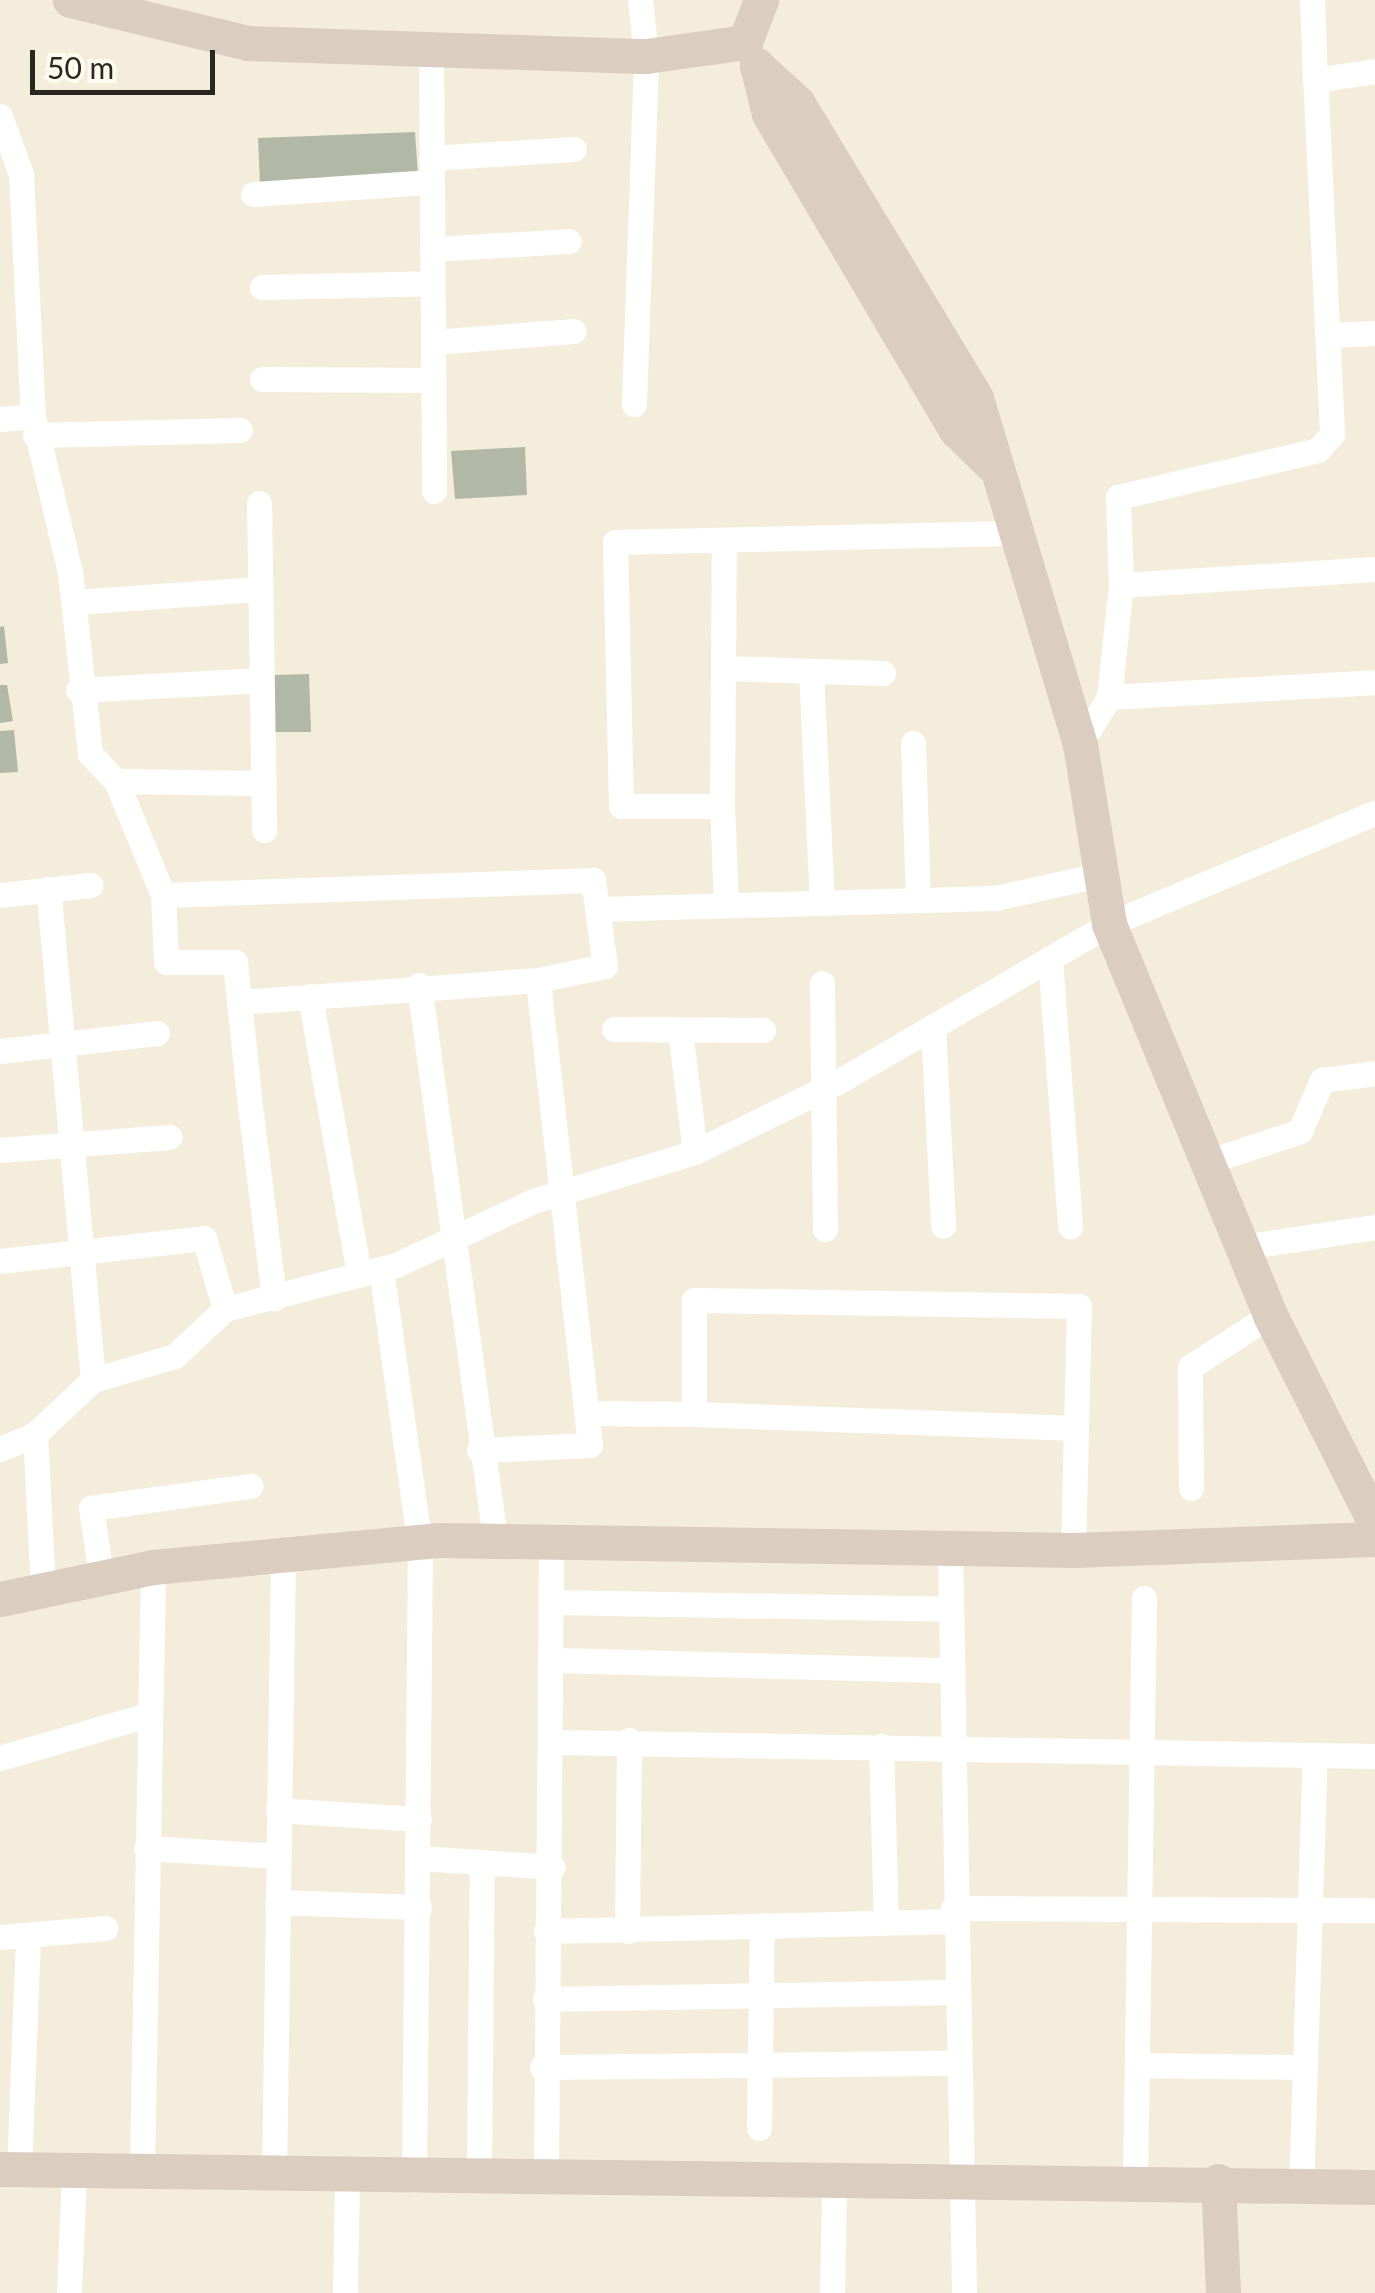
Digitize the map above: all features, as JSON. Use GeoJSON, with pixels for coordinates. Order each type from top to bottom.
{"type":"FeatureCollection","features":[{"type":"Feature","properties":{"kind":"street"},"geometry":{"type":"LineString","coordinates":[[70,0],[158,11],[248,42],[646,56],[751,28],[769,114],[956,430],[993,466],[1080,744],[1109,924],[1270,1315],[1375,1523]]}},
{"type":"Feature","properties":{"kind":"street"},"geometry":{"type":"LineString","coordinates":[[634,404],[646,56],[640,0]]}},
{"type":"Feature","properties":{"kind":"street"},"geometry":{"type":"LineString","coordinates":[[1080,744],[1109,697],[1122,585],[1118,497],[1328,444],[1312,0]]}},
{"type":"Feature","properties":{"kind":"street"},"geometry":{"type":"LineString","coordinates":[[431,48],[434,490]]}},
{"type":"Feature","properties":{"kind":"street"},"geometry":{"type":"LineString","coordinates":[[1315,80],[1375,72]]}},
{"type":"Feature","properties":{"kind":"street"},"geometry":{"type":"LineString","coordinates":[[0,116],[22,174],[13,254],[34,426],[74,602],[78,690],[90,754],[116,781],[163,895],[166,962],[235,962],[274,1299]]}},
{"type":"Feature","properties":{"kind":"street"},"geometry":{"type":"LineString","coordinates":[[252,194],[574,149]]}},
{"type":"Feature","properties":{"kind":"street"},"geometry":{"type":"LineString","coordinates":[[432,248],[568,240]]}},
{"type":"Feature","properties":{"kind":"street"},"geometry":{"type":"LineString","coordinates":[[262,287],[432,284]]}},
{"type":"Feature","properties":{"kind":"street"},"geometry":{"type":"LineString","coordinates":[[432,342],[574,331]]}},
{"type":"Feature","properties":{"kind":"street"},"geometry":{"type":"LineString","coordinates":[[1327,335],[1375,333]]}},
{"type":"Feature","properties":{"kind":"street"},"geometry":{"type":"LineString","coordinates":[[262,379],[432,380]]}},
{"type":"Feature","properties":{"kind":"street"},"geometry":{"type":"LineString","coordinates":[[0,419],[34,426],[240,430]]}},
{"type":"Feature","properties":{"kind":"street"},"geometry":{"type":"LineString","coordinates":[[259,503],[264,830]]}},
{"type":"Feature","properties":{"kind":"street"},"geometry":{"type":"LineString","coordinates":[[722,806],[621,806],[615,542],[1011,533]]}},
{"type":"Feature","properties":{"kind":"street"},"geometry":{"type":"LineString","coordinates":[[724,540],[722,806],[726,906]]}},
{"type":"Feature","properties":{"kind":"street"},"geometry":{"type":"LineString","coordinates":[[1122,585],[1375,569]]}},
{"type":"Feature","properties":{"kind":"street"},"geometry":{"type":"LineString","coordinates":[[74,602],[260,589]]}},
{"type":"Feature","properties":{"kind":"street"},"geometry":{"type":"LineString","coordinates":[[723,668],[882,673]]}},
{"type":"Feature","properties":{"kind":"street"},"geometry":{"type":"LineString","coordinates":[[811,670],[822,903]]}},
{"type":"Feature","properties":{"kind":"street"},"geometry":{"type":"LineString","coordinates":[[78,690],[262,680]]}},
{"type":"Feature","properties":{"kind":"street"},"geometry":{"type":"LineString","coordinates":[[1109,697],[1375,682]]}},
{"type":"Feature","properties":{"kind":"street"},"geometry":{"type":"LineString","coordinates":[[912,744],[918,900]]}},
{"type":"Feature","properties":{"kind":"street"},"geometry":{"type":"LineString","coordinates":[[116,781],[263,784]]}},
{"type":"Feature","properties":{"kind":"street"},"geometry":{"type":"LineString","coordinates":[[0,1449],[35,1434],[93,1380],[175,1356],[224,1309],[370,1272],[450,1235],[562,1192],[694,1152],[820,1090],[1109,924],[1375,813]]}},
{"type":"Feature","properties":{"kind":"street"},"geometry":{"type":"LineString","coordinates":[[597,909],[995,898],[1100,875]]}},
{"type":"Feature","properties":{"kind":"street"},"geometry":{"type":"LineString","coordinates":[[163,895],[593,880],[605,966],[538,980],[239,1002]]}},
{"type":"Feature","properties":{"kind":"street"},"geometry":{"type":"LineString","coordinates":[[0,895],[90,886]]}},
{"type":"Feature","properties":{"kind":"street"},"geometry":{"type":"LineString","coordinates":[[48,889],[67,1043],[68,1145],[93,1380]]}},
{"type":"Feature","properties":{"kind":"street"},"geometry":{"type":"LineString","coordinates":[[1050,958],[1070,1226]]}},
{"type":"Feature","properties":{"kind":"street"},"geometry":{"type":"LineString","coordinates":[[479,1450],[590,1445],[538,980]]}},
{"type":"Feature","properties":{"kind":"street"},"geometry":{"type":"LineString","coordinates":[[822,983],[820,1090],[825,1229]]}},
{"type":"Feature","properties":{"kind":"street"},"geometry":{"type":"LineString","coordinates":[[419,986],[479,1450],[496,1546]]}},
{"type":"Feature","properties":{"kind":"street"},"geometry":{"type":"LineString","coordinates":[[310,996],[370,1272],[420,1546],[414,2180]]}},
{"type":"Feature","properties":{"kind":"street"},"geometry":{"type":"LineString","coordinates":[[933,1026],[944,1226]]}},
{"type":"Feature","properties":{"kind":"street"},"geometry":{"type":"LineString","coordinates":[[614,1029],[763,1030]]}},
{"type":"Feature","properties":{"kind":"street"},"geometry":{"type":"LineString","coordinates":[[680,1030],[694,1152]]}},
{"type":"Feature","properties":{"kind":"street"},"geometry":{"type":"LineString","coordinates":[[0,1051],[156,1033]]}},
{"type":"Feature","properties":{"kind":"street"},"geometry":{"type":"LineString","coordinates":[[1207,1162],[1300,1130],[1322,1080],[1375,1074]]}},
{"type":"Feature","properties":{"kind":"street"},"geometry":{"type":"LineString","coordinates":[[0,1150],[170,1136]]}},
{"type":"Feature","properties":{"kind":"street"},"geometry":{"type":"LineString","coordinates":[[1243,1247],[1375,1227]]}},
{"type":"Feature","properties":{"kind":"street"},"geometry":{"type":"LineString","coordinates":[[0,1260],[204,1238],[224,1309]]}},
{"type":"Feature","properties":{"kind":"street"},"geometry":{"type":"LineString","coordinates":[[694,1414],[694,1300],[1079,1306],[1073,1550]]}},
{"type":"Feature","properties":{"kind":"street"},"geometry":{"type":"LineString","coordinates":[[1190,1488],[1190,1367],[1270,1315]]}},
{"type":"Feature","properties":{"kind":"street"},"geometry":{"type":"LineString","coordinates":[[586,1413],[1076,1428]]}},
{"type":"Feature","properties":{"kind":"street"},"geometry":{"type":"LineString","coordinates":[[35,1434],[43,1591]]}},
{"type":"Feature","properties":{"kind":"street"},"geometry":{"type":"LineString","coordinates":[[102,1583],[91,1508],[250,1486]]}},
{"type":"Feature","properties":{"kind":"street"},"geometry":{"type":"LineString","coordinates":[[0,1599],[102,1583],[152,1567],[420,1546],[1073,1550],[1375,1538]]}},
{"type":"Feature","properties":{"kind":"street"},"geometry":{"type":"LineString","coordinates":[[546,2174],[542,2067],[552,1867],[556,1660],[551,1546]]}},
{"type":"Feature","properties":{"kind":"street"},"geometry":{"type":"LineString","coordinates":[[950,1548],[948,1746],[954,2062],[964,2293]]}},
{"type":"Feature","properties":{"kind":"street"},"geometry":{"type":"LineString","coordinates":[[274,2176],[283,1557]]}},
{"type":"Feature","properties":{"kind":"street"},"geometry":{"type":"LineString","coordinates":[[142,2170],[152,1567]]}},
{"type":"Feature","properties":{"kind":"street"},"geometry":{"type":"LineString","coordinates":[[1135,2180],[1144,1598]]}},
{"type":"Feature","properties":{"kind":"street"},"geometry":{"type":"LineString","coordinates":[[554,1602],[947,1609]]}},
{"type":"Feature","properties":{"kind":"street"},"geometry":{"type":"LineString","coordinates":[[556,1660],[948,1670]]}},
{"type":"Feature","properties":{"kind":"street"},"geometry":{"type":"LineString","coordinates":[[0,1758],[150,1714]]}},
{"type":"Feature","properties":{"kind":"street"},"geometry":{"type":"LineString","coordinates":[[552,1742],[629,1740],[1375,1756]]}},
{"type":"Feature","properties":{"kind":"street"},"geometry":{"type":"LineString","coordinates":[[627,1931],[629,1740]]}},
{"type":"Feature","properties":{"kind":"street"},"geometry":{"type":"LineString","coordinates":[[881,1746],[886,1920]]}},
{"type":"Feature","properties":{"kind":"street"},"geometry":{"type":"LineString","coordinates":[[1302,2191],[1306,1910],[1315,1755]]}},
{"type":"Feature","properties":{"kind":"street"},"geometry":{"type":"LineString","coordinates":[[278,1810],[419,1819]]}},
{"type":"Feature","properties":{"kind":"street"},"geometry":{"type":"LineString","coordinates":[[146,1848],[278,1856]]}},
{"type":"Feature","properties":{"kind":"street"},"geometry":{"type":"LineString","coordinates":[[419,1858],[552,1867]]}},
{"type":"Feature","properties":{"kind":"street"},"geometry":{"type":"LineString","coordinates":[[478,2177],[482,1862]]}},
{"type":"Feature","properties":{"kind":"street"},"geometry":{"type":"LineString","coordinates":[[277,1902],[419,1908]]}},
{"type":"Feature","properties":{"kind":"street"},"geometry":{"type":"LineString","coordinates":[[546,1931],[886,1920],[1139,1904],[1375,1910]]}},
{"type":"Feature","properties":{"kind":"street"},"geometry":{"type":"LineString","coordinates":[[759,2128],[762,1925]]}},
{"type":"Feature","properties":{"kind":"street"},"geometry":{"type":"LineString","coordinates":[[0,1937],[106,1928]]}},
{"type":"Feature","properties":{"kind":"street"},"geometry":{"type":"LineString","coordinates":[[28,1935],[10,2170],[142,2170],[347,2180],[546,2174],[834,2186],[1135,2180],[1218,2181],[1302,2191],[1375,2188]]}},
{"type":"Feature","properties":{"kind":"street"},"geometry":{"type":"LineString","coordinates":[[545,1998],[953,1992]]}},
{"type":"Feature","properties":{"kind":"street"},"geometry":{"type":"LineString","coordinates":[[542,2067],[954,2062]]}},
{"type":"Feature","properties":{"kind":"street"},"geometry":{"type":"LineString","coordinates":[[1137,2065],[1304,2067]]}},
{"type":"Feature","properties":{"kind":"street"},"geometry":{"type":"LineString","coordinates":[[69,2293],[74,2172]]}},
{"type":"Feature","properties":{"kind":"street"},"geometry":{"type":"LineString","coordinates":[[345,2293],[347,2180]]}},
{"type":"Feature","properties":{"kind":"street"},"geometry":{"type":"LineString","coordinates":[[1218,2181],[1223,2293]]}},
{"type":"Feature","properties":{"kind":"street"},"geometry":{"type":"LineString","coordinates":[[832,2293],[834,2186]]}},
{"type":"Feature","properties":{"kind":"building"},"geometry":{"type":"Polygon","coordinates":[[[415,132],[418,176],[260,185],[258,138],[415,132]]]}},
{"type":"Feature","properties":{"kind":"building"},"geometry":{"type":"Polygon","coordinates":[[[525,447],[527,495],[455,499],[451,451],[525,447]]]}},
{"type":"Feature","properties":{"kind":"building"},"geometry":{"type":"Polygon","coordinates":[[[4,626],[8,663],[0,664],[0,627],[4,626]]]}},
{"type":"Feature","properties":{"kind":"building"},"geometry":{"type":"Polygon","coordinates":[[[309,674],[311,732],[275,732],[273,675],[309,674]]]}},
{"type":"Feature","properties":{"kind":"building"},"geometry":{"type":"Polygon","coordinates":[[[0,685],[7,685],[13,721],[0,723],[0,685]]]}},
{"type":"Feature","properties":{"kind":"building"},"geometry":{"type":"Polygon","coordinates":[[[14,730],[18,772],[0,773],[0,731],[14,730]]]}}]}
